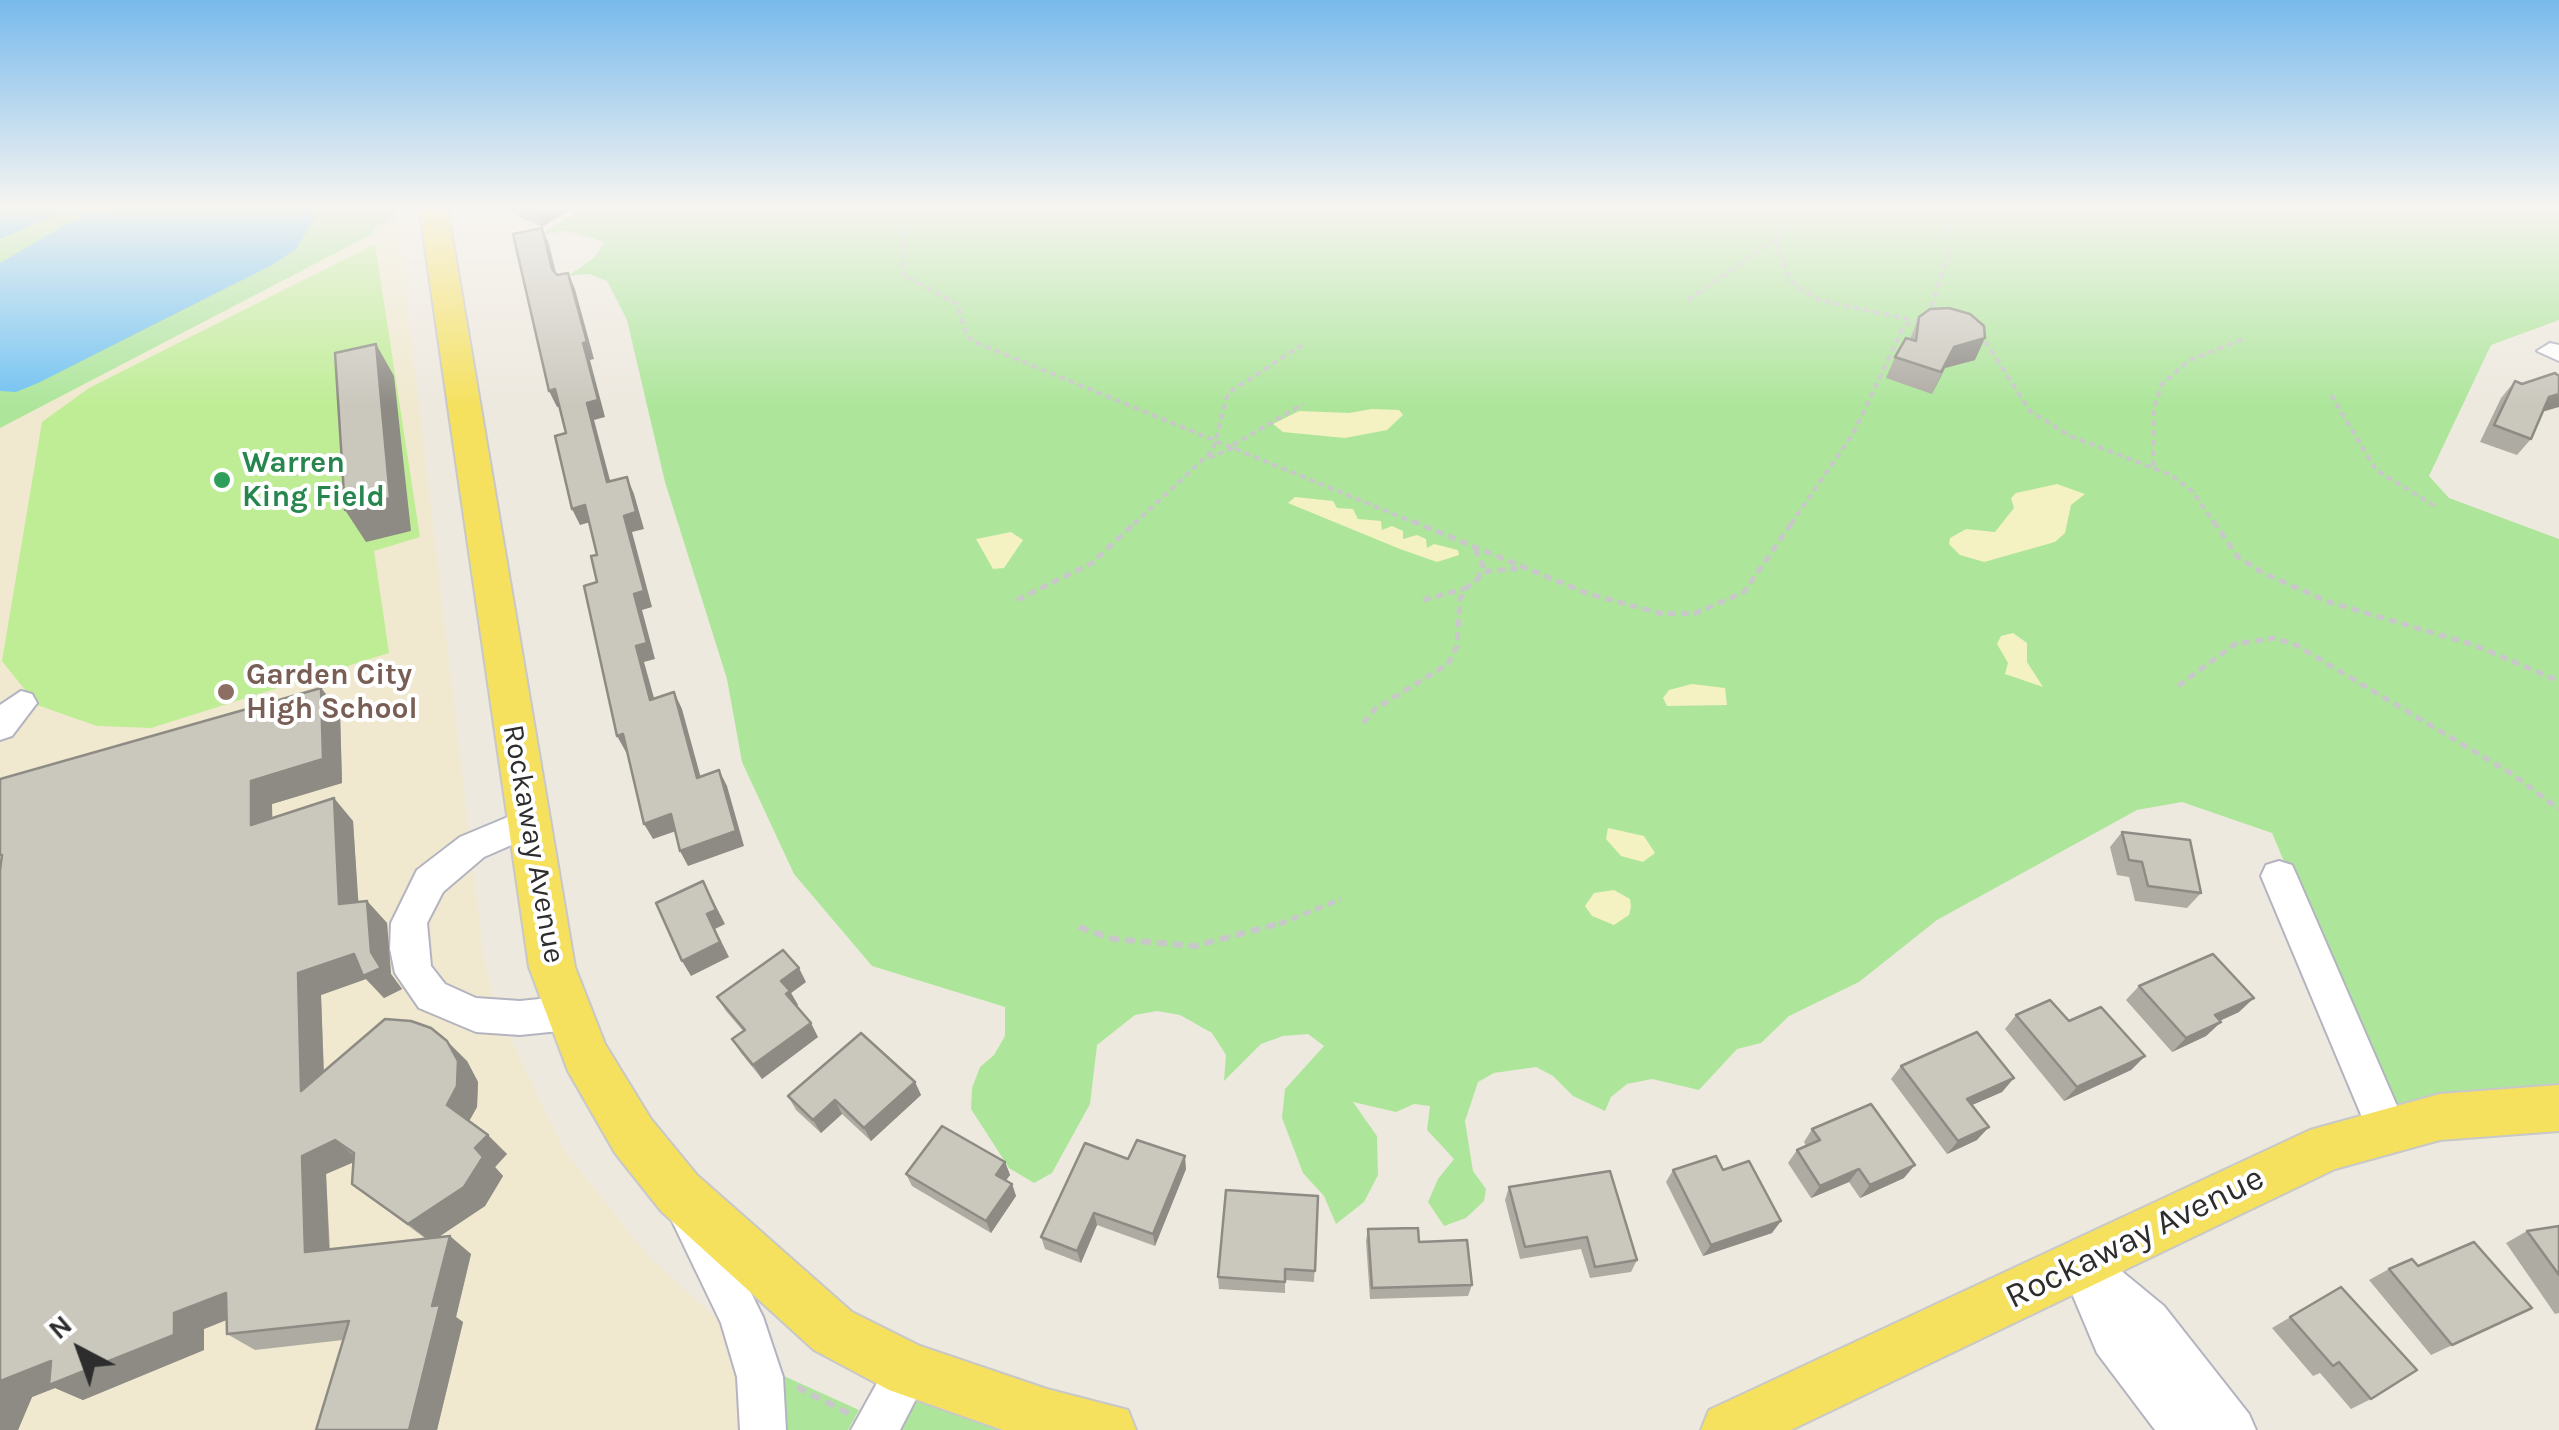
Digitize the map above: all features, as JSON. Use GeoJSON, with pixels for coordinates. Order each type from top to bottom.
{"type":"FeatureCollection","features":[{"type":"Feature","properties":{"kind":"main road","name":"Rockaway Avenue"},"geometry":{"type":"LineString","coordinates":[[443,273],[552,967],[585,1055],[634,1136],[679,1192],[833,1330],[909,1370],[1047,1417],[1108,1430]]}},
{"type":"Feature","properties":{"kind":"main road","name":"Rockaway Avenue"},"geometry":{"type":"LineString","coordinates":[[1729,1430],[2288,1163],[2387,1129],[2479,1112],[2559,1108]]}},
{"type":"Feature","properties":{"kind":"street"},"geometry":{"type":"LineString","coordinates":[[528,823],[472,847],[430,881],[409,923],[408,949],[414,973],[432,996],[450,1006],[476,1016],[569,1014]]}},
{"type":"Feature","properties":{"kind":"street"},"geometry":{"type":"LineString","coordinates":[[2279,876],[2387,1129]]}},
{"type":"Feature","properties":{"kind":"street"},"geometry":{"type":"LineString","coordinates":[[679,1192],[740,1317],[760,1377],[763,1430]]}},
{"type":"Feature","properties":{"kind":"street"},"geometry":{"type":"LineString","coordinates":[[2081,1265],[2113,1337],[2183,1430]]}},
{"type":"Feature","properties":{"kind":"street"},"geometry":{"type":"LineString","coordinates":[[2081,1265],[2148,1322],[2233,1430]]}},
{"type":"Feature","properties":{"kind":"street"},"geometry":{"type":"LineString","coordinates":[[864,1423],[909,1370]]}},
{"type":"Feature","properties":{"kind":"path"},"geometry":{"type":"LineString","coordinates":[[902,273],[957,304],[967,336],[1524,568],[1624,606],[1663,614],[1696,613],[1744,592],[1854,432],[1904,326],[1927,318],[1937,320]]}},
{"type":"Feature","properties":{"kind":"path"},"geometry":{"type":"LineString","coordinates":[[1688,300],[1728,273]]}},
{"type":"Feature","properties":{"kind":"path"},"geometry":{"type":"LineString","coordinates":[[1786,273],[1804,292],[1843,307],[1915,321]]}},
{"type":"Feature","properties":{"kind":"path"},"geometry":{"type":"LineString","coordinates":[[1927,318],[1942,273]]}},
{"type":"Feature","properties":{"kind":"path"},"geometry":{"type":"LineString","coordinates":[[1974,329],[2000,357],[2013,391],[2040,418],[2070,436],[2152,466],[2193,492],[2238,558],[2330,602],[2474,645],[2559,680]]}},
{"type":"Feature","properties":{"kind":"path"},"geometry":{"type":"LineString","coordinates":[[2152,466],[2154,408],[2162,384],[2190,360],[2246,338]]}},
{"type":"Feature","properties":{"kind":"path"},"geometry":{"type":"LineString","coordinates":[[1017,600],[1092,563],[1202,462],[1217,438],[1222,403],[1228,393],[1302,345]]}},
{"type":"Feature","properties":{"kind":"path"},"geometry":{"type":"LineString","coordinates":[[2331,394],[2376,470],[2438,508]]}},
{"type":"Feature","properties":{"kind":"path"},"geometry":{"type":"LineString","coordinates":[[1202,462],[1236,446],[1303,404]]}},
{"type":"Feature","properties":{"kind":"path"},"geometry":{"type":"LineString","coordinates":[[1472,546],[1483,566],[1477,578]]}},
{"type":"Feature","properties":{"kind":"path"},"geometry":{"type":"LineString","coordinates":[[1362,723],[1375,709],[1448,664],[1457,646],[1460,600],[1466,588],[1488,571],[1524,568]]}},
{"type":"Feature","properties":{"kind":"path"},"geometry":{"type":"LineString","coordinates":[[1423,600],[1466,588]]}},
{"type":"Feature","properties":{"kind":"path"},"geometry":{"type":"LineString","coordinates":[[2178,686],[2235,644],[2274,638],[2296,645],[2512,774],[2559,809]]}},
{"type":"Feature","properties":{"kind":"path"},"geometry":{"type":"LineString","coordinates":[[1079,927],[1113,939],[1195,946],[1270,928],[1341,899]]}},
{"type":"Feature","properties":{"kind":"path"},"geometry":{"type":"LineString","coordinates":[[790,1384],[864,1423]]}},
{"type":"Feature","properties":{"kind":"shaded area","name":"Garden City High School"},"geometry":{"type":"Polygon","coordinates":[[[288,273],[404,273],[484,961],[497,1011],[564,1150],[649,1257],[720,1322],[739,1357],[750,1430],[0,1430],[0,422],[288,273]]]}},
{"type":"Feature","properties":{"kind":"green space"},"geometry":{"type":"Polygon","coordinates":[[[0,273],[298,273],[0,428],[0,273]]]}},
{"type":"Feature","properties":{"kind":"green space","name":"Warren King Field"},"geometry":{"type":"Polygon","coordinates":[[[318,273],[379,273],[420,537],[374,551],[389,653],[151,728],[97,726],[37,705],[2,661],[42,422],[89,388],[318,273]]]}},
{"type":"Feature","properties":{"kind":"green space"},"geometry":{"type":"Polygon","coordinates":[[[573,273],[2559,273],[2559,320],[2491,345],[2429,476],[2449,498],[2559,539],[2559,1100],[2390,1113],[2272,833],[2182,802],[2137,810],[1937,920],[1859,982],[1789,1016],[1761,1043],[1737,1049],[1699,1090],[1652,1079],[1627,1084],[1611,1097],[1605,1111],[1573,1096],[1553,1076],[1536,1067],[1494,1073],[1478,1082],[1465,1121],[1473,1171],[1486,1189],[1484,1201],[1466,1218],[1444,1226],[1428,1202],[1438,1179],[1454,1159],[1427,1130],[1430,1106],[1414,1104],[1396,1112],[1353,1102],[1377,1136],[1378,1175],[1364,1202],[1336,1224],[1324,1196],[1303,1173],[1282,1118],[1285,1089],[1324,1046],[1308,1034],[1283,1036],[1261,1044],[1224,1081],[1226,1055],[1212,1033],[1180,1015],[1157,1011],[1135,1015],[1097,1045],[1090,1104],[1052,1173],[1034,1183],[1009,1168],[971,1109],[972,1088],[980,1067],[994,1055],[1005,1036],[1005,1007],[872,966],[794,874],[742,762],[727,679],[665,482],[627,320],[607,281],[589,274],[568,276],[573,273]]]}},
{"type":"Feature","properties":{"kind":"green space"},"geometry":{"type":"Polygon","coordinates":[[[773,1371],[859,1410],[848,1430],[780,1430],[773,1371]]]}},
{"type":"Feature","properties":{"kind":"green space"},"geometry":{"type":"Polygon","coordinates":[[[916,1386],[1033,1430],[890,1430],[916,1386]]]}},
{"type":"Feature","properties":{"kind":"sand"},"geometry":{"type":"Polygon","coordinates":[[[1399,410],[1403,415],[1387,430],[1345,438],[1283,432],[1273,424],[1299,411],[1349,413],[1399,410]]]}},
{"type":"Feature","properties":{"kind":"sand"},"geometry":{"type":"Polygon","coordinates":[[[2057,484],[2085,494],[2071,505],[2065,533],[2055,542],[1984,562],[1960,555],[1949,544],[1950,538],[1966,529],[1995,532],[2014,508],[2011,498],[2016,493],[2057,484]]]}},
{"type":"Feature","properties":{"kind":"sand"},"geometry":{"type":"Polygon","coordinates":[[[1295,497],[1333,501],[1337,508],[1353,509],[1358,519],[1381,521],[1382,530],[1392,526],[1403,531],[1403,539],[1417,535],[1426,539],[1427,548],[1434,544],[1458,550],[1459,555],[1437,562],[1400,549],[1288,503],[1295,497]]]}},
{"type":"Feature","properties":{"kind":"sand"},"geometry":{"type":"Polygon","coordinates":[[[1011,532],[1023,540],[1004,568],[993,569],[976,539],[1011,532]]]}},
{"type":"Feature","properties":{"kind":"sand"},"geometry":{"type":"Polygon","coordinates":[[[2013,633],[2027,643],[2027,662],[2043,687],[2005,674],[2008,663],[1997,644],[2001,636],[2013,633]]]}},
{"type":"Feature","properties":{"kind":"sand"},"geometry":{"type":"Polygon","coordinates":[[[1692,684],[1725,688],[1727,705],[1667,706],[1663,698],[1669,690],[1692,684]]]}},
{"type":"Feature","properties":{"kind":"sand"},"geometry":{"type":"Polygon","coordinates":[[[1608,828],[1644,836],[1655,853],[1643,862],[1621,856],[1606,839],[1608,828]]]}},
{"type":"Feature","properties":{"kind":"sand"},"geometry":{"type":"Polygon","coordinates":[[[1614,890],[1630,899],[1631,907],[1629,915],[1614,925],[1592,916],[1585,906],[1594,893],[1614,890]]]}},
{"type":"Feature","properties":{"kind":"water"},"geometry":{"type":"Polygon","coordinates":[[[0,273],[257,273],[38,383],[16,392],[0,391],[0,273]]]}},
{"type":"Feature","properties":{"kind":"building"},"geometry":{"type":"Polygon","coordinates":[[[522,273],[568,273],[598,400],[587,403],[607,482],[627,477],[636,512],[624,516],[644,591],[634,594],[647,643],[636,646],[650,700],[674,692],[697,778],[719,770],[736,831],[680,851],[671,814],[644,824],[623,734],[617,736],[584,586],[597,582],[591,556],[597,555],[585,505],[572,509],[555,436],[566,433],[555,389],[549,391],[522,273]]]}},
{"type":"Feature","properties":{"kind":"building"},"geometry":{"type":"Polygon","coordinates":[[[1949,308],[1970,314],[1984,326],[1985,338],[1954,347],[1941,372],[1895,357],[1906,338],[1916,341],[1919,317],[1930,309],[1949,308]]]}},
{"type":"Feature","properties":{"kind":"building"},"geometry":{"type":"Polygon","coordinates":[[[376,344],[390,498],[345,510],[335,353],[376,344]]]}},
{"type":"Feature","properties":{"kind":"building"},"geometry":{"type":"Polygon","coordinates":[[[2555,373],[2559,376],[2559,394],[2549,397],[2531,439],[2494,425],[2515,381],[2522,384],[2555,373]]]}},
{"type":"Feature","properties":{"kind":"building"},"geometry":{"type":"Polygon","coordinates":[[[321,688],[323,759],[251,781],[251,825],[334,798],[339,904],[367,901],[371,952],[381,968],[363,976],[354,954],[298,973],[301,1091],[385,1019],[411,1021],[431,1028],[447,1041],[458,1061],[457,1086],[447,1105],[488,1135],[475,1148],[483,1157],[464,1187],[408,1224],[352,1184],[354,1153],[335,1140],[302,1156],[305,1252],[450,1236],[432,1306],[440,1305],[409,1430],[316,1430],[349,1321],[227,1334],[226,1293],[174,1313],[174,1335],[49,1385],[51,1361],[0,1381],[0,779],[321,688]]]}},
{"type":"Feature","properties":{"kind":"building"},"geometry":{"type":"Polygon","coordinates":[[[2122,832],[2190,840],[2201,893],[2148,886],[2142,862],[2129,860],[2122,832]]]}},
{"type":"Feature","properties":{"kind":"building"},"geometry":{"type":"Polygon","coordinates":[[[703,881],[716,910],[707,914],[720,942],[682,961],[656,903],[703,881]]]}},
{"type":"Feature","properties":{"kind":"building"},"geometry":{"type":"Polygon","coordinates":[[[783,950],[799,968],[781,981],[790,991],[786,994],[811,1023],[753,1065],[732,1039],[745,1030],[717,997],[783,950]]]}},
{"type":"Feature","properties":{"kind":"building"},"geometry":{"type":"Polygon","coordinates":[[[2213,954],[2254,998],[2215,1015],[2221,1022],[2186,1038],[2139,986],[2213,954]]]}},
{"type":"Feature","properties":{"kind":"building"},"geometry":{"type":"Polygon","coordinates":[[[2050,1000],[2069,1021],[2101,1007],[2145,1056],[2077,1087],[2016,1015],[2050,1000]]]}},
{"type":"Feature","properties":{"kind":"building"},"geometry":{"type":"Polygon","coordinates":[[[1977,1032],[2014,1078],[1967,1099],[1989,1127],[1958,1141],[1901,1066],[1977,1032]]]}},
{"type":"Feature","properties":{"kind":"building"},"geometry":{"type":"Polygon","coordinates":[[[861,1033],[915,1082],[864,1128],[835,1100],[813,1120],[788,1096],[861,1033]]]}},
{"type":"Feature","properties":{"kind":"building"},"geometry":{"type":"Polygon","coordinates":[[[1871,1104],[1915,1165],[1870,1185],[1859,1169],[1820,1186],[1797,1150],[1820,1140],[1812,1129],[1871,1104]]]}},
{"type":"Feature","properties":{"kind":"building"},"geometry":{"type":"Polygon","coordinates":[[[942,1126],[1005,1162],[996,1175],[1012,1184],[986,1221],[906,1174],[942,1126]]]}},
{"type":"Feature","properties":{"kind":"building"},"geometry":{"type":"Polygon","coordinates":[[[1137,1140],[1185,1156],[1153,1234],[1094,1213],[1077,1251],[1041,1237],[1085,1143],[1128,1159],[1137,1140]]]}},
{"type":"Feature","properties":{"kind":"building"},"geometry":{"type":"Polygon","coordinates":[[[1716,1156],[1723,1170],[1749,1161],[1781,1221],[1711,1245],[1673,1170],[1716,1156]]]}},
{"type":"Feature","properties":{"kind":"building"},"geometry":{"type":"Polygon","coordinates":[[[1610,1171],[1637,1260],[1595,1267],[1587,1237],[1525,1247],[1509,1187],[1610,1171]]]}},
{"type":"Feature","properties":{"kind":"building"},"geometry":{"type":"Polygon","coordinates":[[[1226,1190],[1318,1196],[1315,1271],[1285,1269],[1285,1282],[1218,1277],[1226,1190]]]}},
{"type":"Feature","properties":{"kind":"building"},"geometry":{"type":"Polygon","coordinates":[[[2559,1226],[2559,1275],[2527,1231],[2559,1226]]]}},
{"type":"Feature","properties":{"kind":"building"},"geometry":{"type":"Polygon","coordinates":[[[1418,1228],[1419,1242],[1467,1240],[1472,1285],[1372,1288],[1368,1229],[1418,1228]]]}},
{"type":"Feature","properties":{"kind":"building"},"geometry":{"type":"Polygon","coordinates":[[[2474,1242],[2532,1308],[2452,1345],[2389,1269],[2412,1259],[2418,1266],[2474,1242]]]}},
{"type":"Feature","properties":{"kind":"building"},"geometry":{"type":"Polygon","coordinates":[[[2341,1287],[2417,1370],[2371,1399],[2339,1362],[2333,1366],[2290,1317],[2341,1287]]]}},
{"type":"Feature","properties":{"kind":"place","name":"Warren King Field"},"geometry":{"type":"Point","coordinates":[222,480]}},
{"type":"Feature","properties":{"kind":"place","name":"Garden City High School"},"geometry":{"type":"Point","coordinates":[226,692]}}]}
